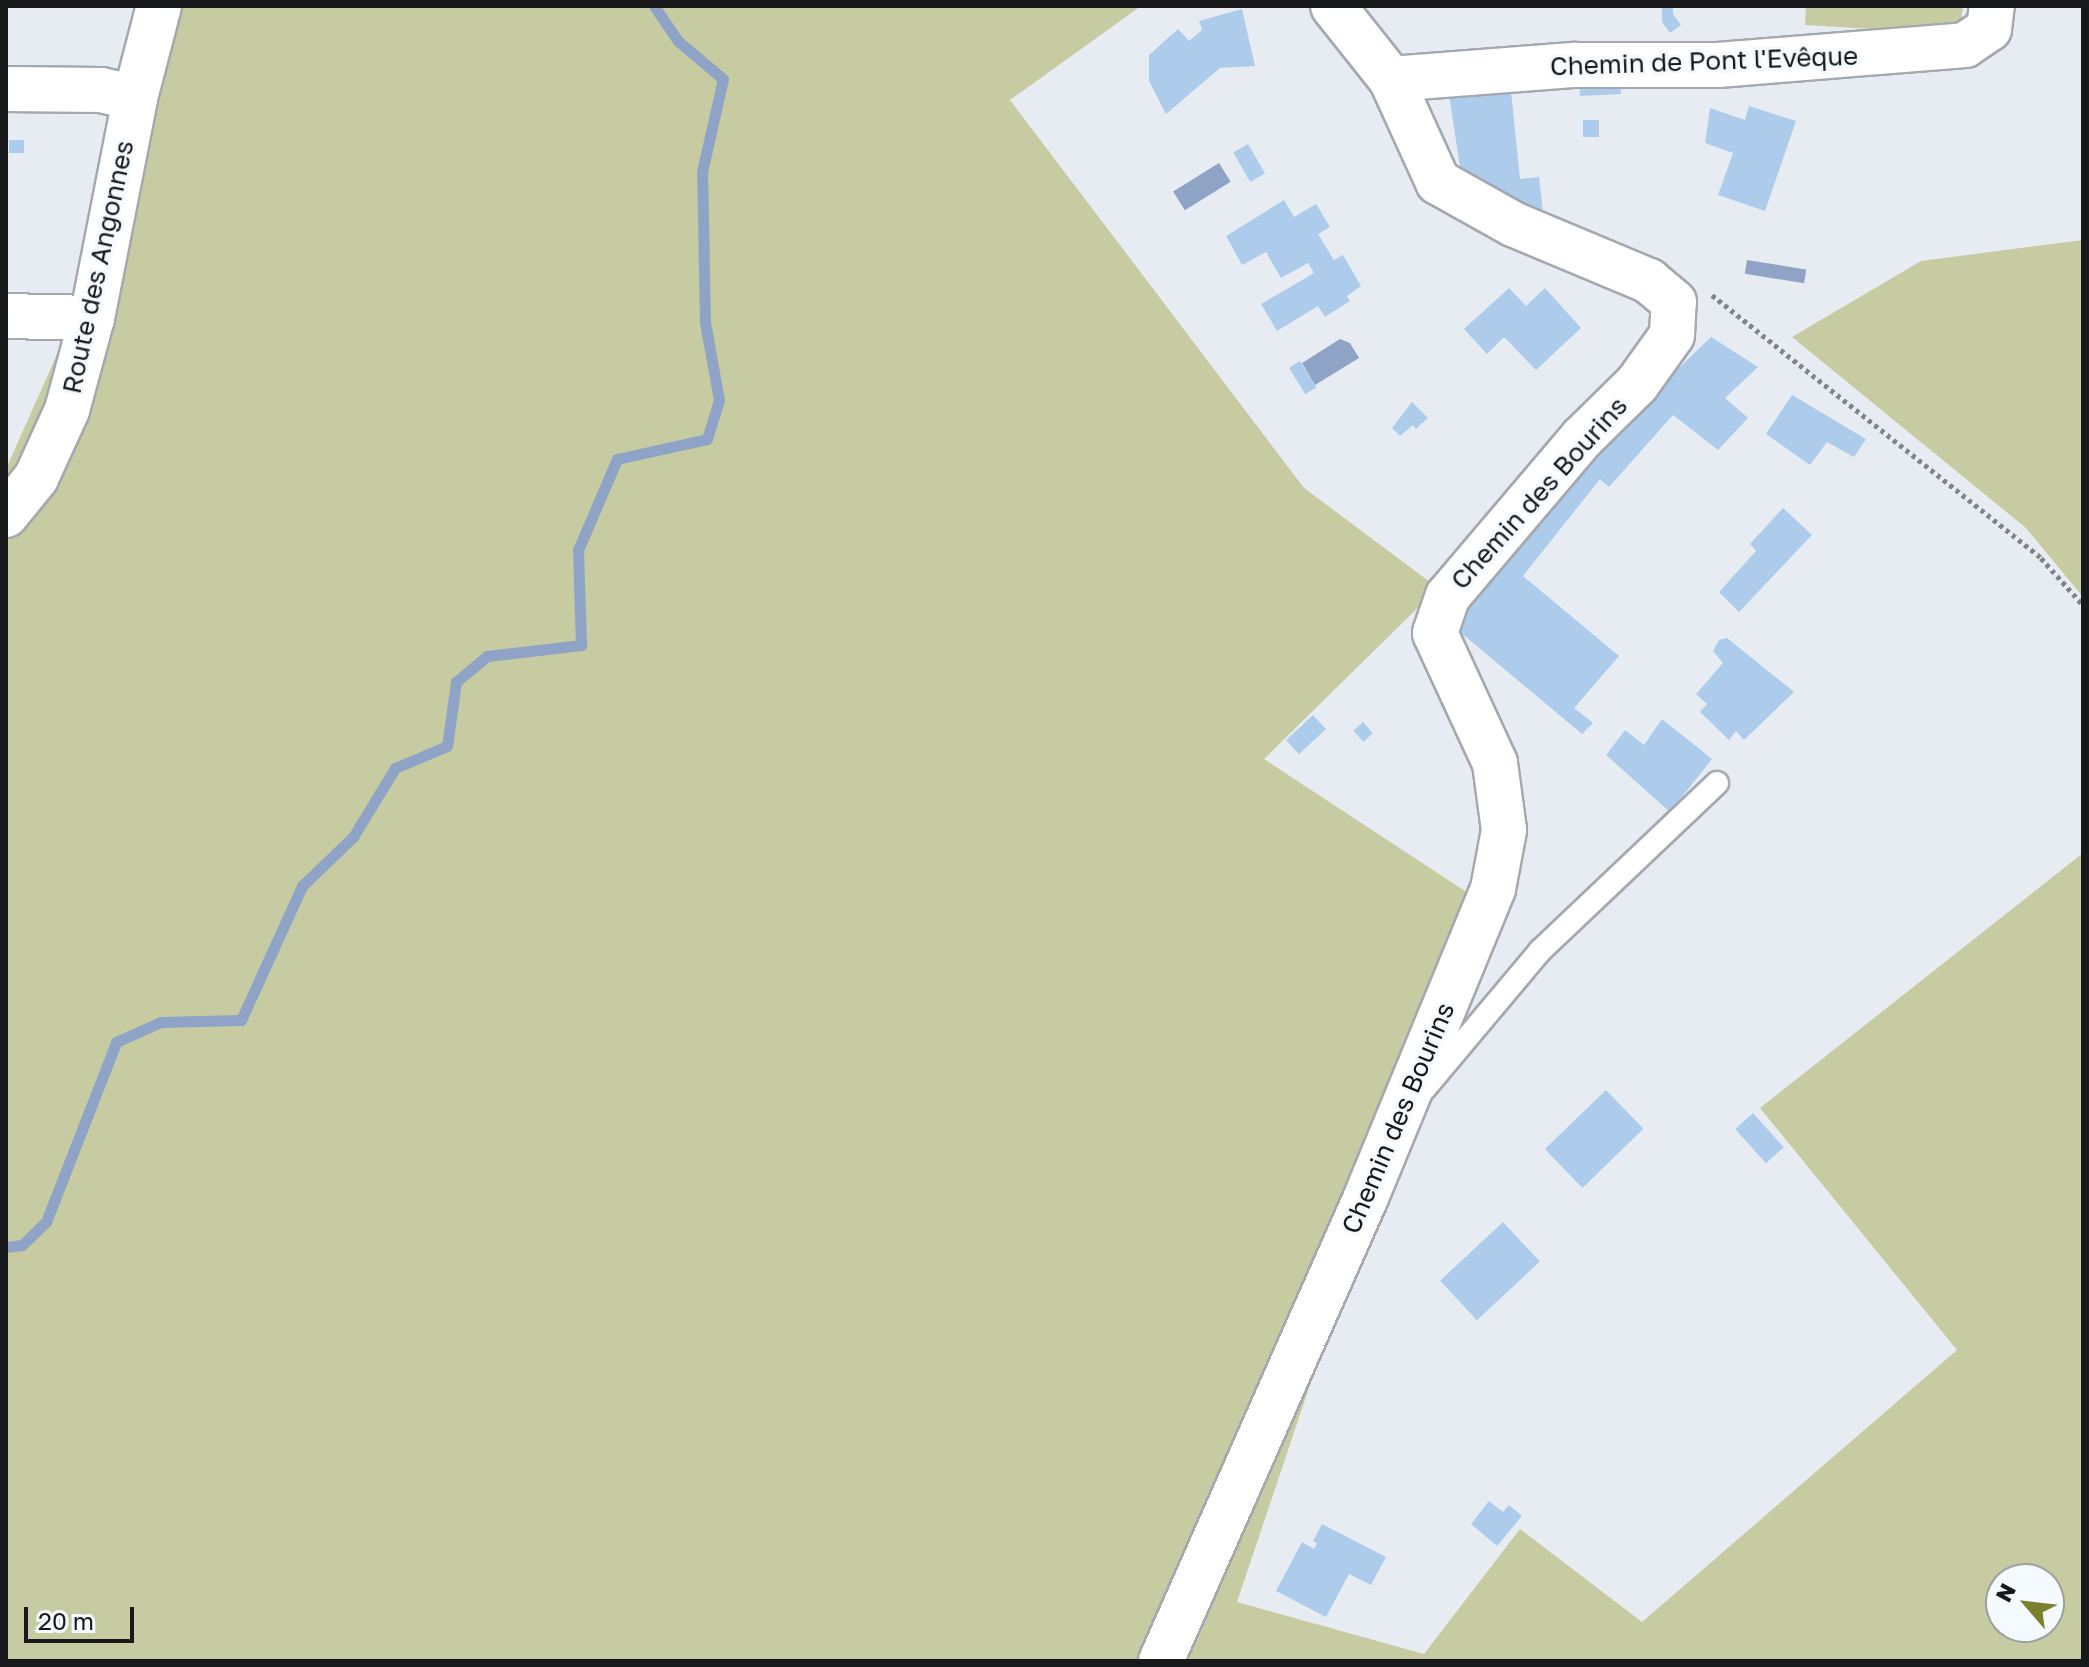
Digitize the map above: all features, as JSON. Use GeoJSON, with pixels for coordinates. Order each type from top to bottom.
{"type":"FeatureCollection","features":[{"type":"Feature","properties":{"kind":"street","name":"Route des Angonnes"},"geometry":{"type":"LineString","coordinates":[[6,515],[36,478],[67,410],[92,318],[135,98],[159,6]]}},
{"type":"Feature","properties":{"kind":"street"},"geometry":{"type":"LineString","coordinates":[[1333,6],[1391,79],[1438,182],[1513,224],[1649,281],[1674,302]]}},
{"type":"Feature","properties":{"kind":"street","name":"Chemin de Pont l'Evêque"},"geometry":{"type":"LineString","coordinates":[[1391,79],[1575,65],[1718,65],[1965,45],[1989,29],[1992,6]]}},
{"type":"Feature","properties":{"kind":"street"},"geometry":{"type":"LineString","coordinates":[[6,89],[101,90],[135,98]]}},
{"type":"Feature","properties":{"kind":"street","name":"Chemin des Bourins"},"geometry":{"type":"LineString","coordinates":[[1161,1661],[1398,1120],[1493,889],[1504,830],[1495,763],[1435,633],[1448,596],[1582,438],[1637,384],[1672,335],[1674,302]]}},
{"type":"Feature","properties":{"kind":"street"},"geometry":{"type":"LineString","coordinates":[[6,316],[92,318]]}},
{"type":"Feature","properties":{"kind":"lane"},"geometry":{"type":"LineString","coordinates":[[1398,1120],[1540,951],[1717,783]]}},
{"type":"Feature","properties":{"kind":"path"},"geometry":{"type":"LineString","coordinates":[[1674,302],[1709,292],[2041,558],[2083,605]]}},
{"type":"Feature","properties":{"kind":"green space"},"geometry":{"type":"Polygon","coordinates":[[[137,6],[1141,6],[1010,100],[1304,488],[1438,588],[1264,759],[1474,897],[1237,1602],[1424,1654],[1520,1529],[1642,1622],[1957,1350],[1760,1108],[2083,853],[2083,1661],[6,1661],[6,469],[83,296],[137,6]]]}},
{"type":"Feature","properties":{"kind":"green space"},"geometry":{"type":"Polygon","coordinates":[[[1806,6],[1963,6],[1959,34],[1805,25],[1806,6]]]}},
{"type":"Feature","properties":{"kind":"green space"},"geometry":{"type":"Polygon","coordinates":[[[2083,240],[2083,597],[2026,528],[1792,337],[1921,261],[2083,240]]]}},
{"type":"Feature","properties":{"kind":"water"},"geometry":{"type":"Polygon","coordinates":[[[1219,163],[1231,182],[1185,210],[1173,192],[1219,163]]]}},
{"type":"Feature","properties":{"kind":"water"},"geometry":{"type":"Polygon","coordinates":[[[1747,260],[1806,269],[1804,283],[1745,274],[1747,260]]]}},
{"type":"Feature","properties":{"kind":"water"},"geometry":{"type":"Polygon","coordinates":[[[1340,339],[1350,343],[1359,358],[1315,385],[1302,363],[1340,339]]]}},
{"type":"Feature","properties":{"kind":"building"},"geometry":{"type":"Polygon","coordinates":[[[1662,6],[1673,6],[1673,14],[1681,25],[1670,33],[1662,22],[1662,6]]]}},
{"type":"Feature","properties":{"kind":"building"},"geometry":{"type":"Polygon","coordinates":[[[1242,9],[1255,66],[1220,68],[1166,114],[1149,81],[1149,55],[1178,29],[1189,41],[1202,30],[1199,21],[1242,9]]]}},
{"type":"Feature","properties":{"kind":"building"},"geometry":{"type":"Polygon","coordinates":[[[1620,75],[1621,94],[1580,96],[1579,77],[1620,75]]]}},
{"type":"Feature","properties":{"kind":"building"},"geometry":{"type":"Polygon","coordinates":[[[1510,81],[1520,179],[1539,177],[1544,220],[1462,180],[1448,88],[1510,81]]]}},
{"type":"Feature","properties":{"kind":"building"},"geometry":{"type":"Polygon","coordinates":[[[1749,106],[1796,121],[1765,211],[1718,195],[1733,153],[1705,143],[1710,108],[1745,120],[1749,106]]]}},
{"type":"Feature","properties":{"kind":"building"},"geometry":{"type":"Polygon","coordinates":[[[1583,120],[1599,120],[1599,137],[1583,137],[1583,120]]]}},
{"type":"Feature","properties":{"kind":"building"},"geometry":{"type":"Polygon","coordinates":[[[9,140],[24,140],[24,153],[9,153],[9,140]]]}},
{"type":"Feature","properties":{"kind":"building"},"geometry":{"type":"Polygon","coordinates":[[[1248,144],[1265,173],[1250,182],[1233,152],[1248,144]]]}},
{"type":"Feature","properties":{"kind":"building"},"geometry":{"type":"Polygon","coordinates":[[[1284,200],[1294,217],[1316,204],[1330,227],[1318,234],[1334,260],[1343,255],[1361,286],[1347,296],[1350,301],[1325,317],[1318,306],[1277,331],[1261,304],[1314,273],[1308,263],[1281,278],[1266,252],[1242,265],[1226,236],[1284,200]]]}},
{"type":"Feature","properties":{"kind":"building"},"geometry":{"type":"Polygon","coordinates":[[[1509,288],[1526,306],[1545,288],[1581,328],[1536,370],[1504,337],[1487,354],[1464,329],[1509,288]]]}},
{"type":"Feature","properties":{"kind":"building"},"geometry":{"type":"Polygon","coordinates":[[[1711,337],[1758,367],[1725,398],[1748,418],[1718,450],[1673,415],[1609,487],[1600,479],[1523,576],[1619,656],[1574,708],[1593,723],[1582,734],[1448,622],[1650,396],[1711,337]]]}},
{"type":"Feature","properties":{"kind":"building"},"geometry":{"type":"Polygon","coordinates":[[[1300,361],[1316,387],[1305,394],[1289,368],[1300,361]]]}},
{"type":"Feature","properties":{"kind":"building"},"geometry":{"type":"Polygon","coordinates":[[[1792,395],[1866,439],[1854,457],[1827,442],[1810,465],[1766,434],[1792,395]]]}},
{"type":"Feature","properties":{"kind":"building"},"geometry":{"type":"Polygon","coordinates":[[[1412,402],[1428,418],[1416,429],[1413,425],[1400,436],[1392,428],[1412,402]]]}},
{"type":"Feature","properties":{"kind":"building"},"geometry":{"type":"Polygon","coordinates":[[[1783,508],[1812,535],[1739,612],[1719,592],[1756,551],[1750,544],[1783,508]]]}},
{"type":"Feature","properties":{"kind":"building"},"geometry":{"type":"Polygon","coordinates":[[[1727,638],[1794,692],[1744,740],[1736,731],[1729,740],[1700,712],[1707,704],[1696,694],[1723,663],[1713,651],[1719,640],[1727,638]]]}},
{"type":"Feature","properties":{"kind":"building"},"geometry":{"type":"Polygon","coordinates":[[[1313,715],[1326,729],[1299,754],[1286,740],[1313,715]]]}},
{"type":"Feature","properties":{"kind":"building"},"geometry":{"type":"Polygon","coordinates":[[[1662,719],[1712,759],[1670,812],[1606,755],[1625,730],[1644,745],[1662,719]]]}},
{"type":"Feature","properties":{"kind":"building"},"geometry":{"type":"Polygon","coordinates":[[[1363,722],[1373,733],[1363,742],[1353,731],[1363,722]]]}},
{"type":"Feature","properties":{"kind":"building"},"geometry":{"type":"Polygon","coordinates":[[[1606,1090],[1644,1129],[1582,1188],[1545,1149],[1606,1090]]]}},
{"type":"Feature","properties":{"kind":"building"},"geometry":{"type":"Polygon","coordinates":[[[1753,1113],[1784,1147],[1766,1163],[1735,1129],[1753,1113]]]}},
{"type":"Feature","properties":{"kind":"building"},"geometry":{"type":"Polygon","coordinates":[[[1503,1222],[1540,1261],[1477,1320],[1440,1281],[1503,1222]]]}},
{"type":"Feature","properties":{"kind":"building"},"geometry":{"type":"Polygon","coordinates":[[[1489,1501],[1503,1512],[1509,1505],[1522,1516],[1497,1546],[1471,1524],[1489,1501]]]}},
{"type":"Feature","properties":{"kind":"building"},"geometry":{"type":"Polygon","coordinates":[[[1322,1524],[1386,1557],[1371,1585],[1349,1574],[1326,1617],[1276,1591],[1302,1542],[1314,1549],[1317,1543],[1313,1541],[1322,1524]]]}},
{"type":"Feature","properties":{"kind":"waterway"},"geometry":{"type":"LineString","coordinates":[[6,1247],[22,1245],[46,1222],[116,1042],[161,1022],[241,1020],[302,886],[353,837],[395,768],[447,746],[456,682],[487,656],[581,645],[578,550],[617,459],[707,439],[719,400],[705,322],[702,172],[723,79],[678,41],[654,6]]}}]}
